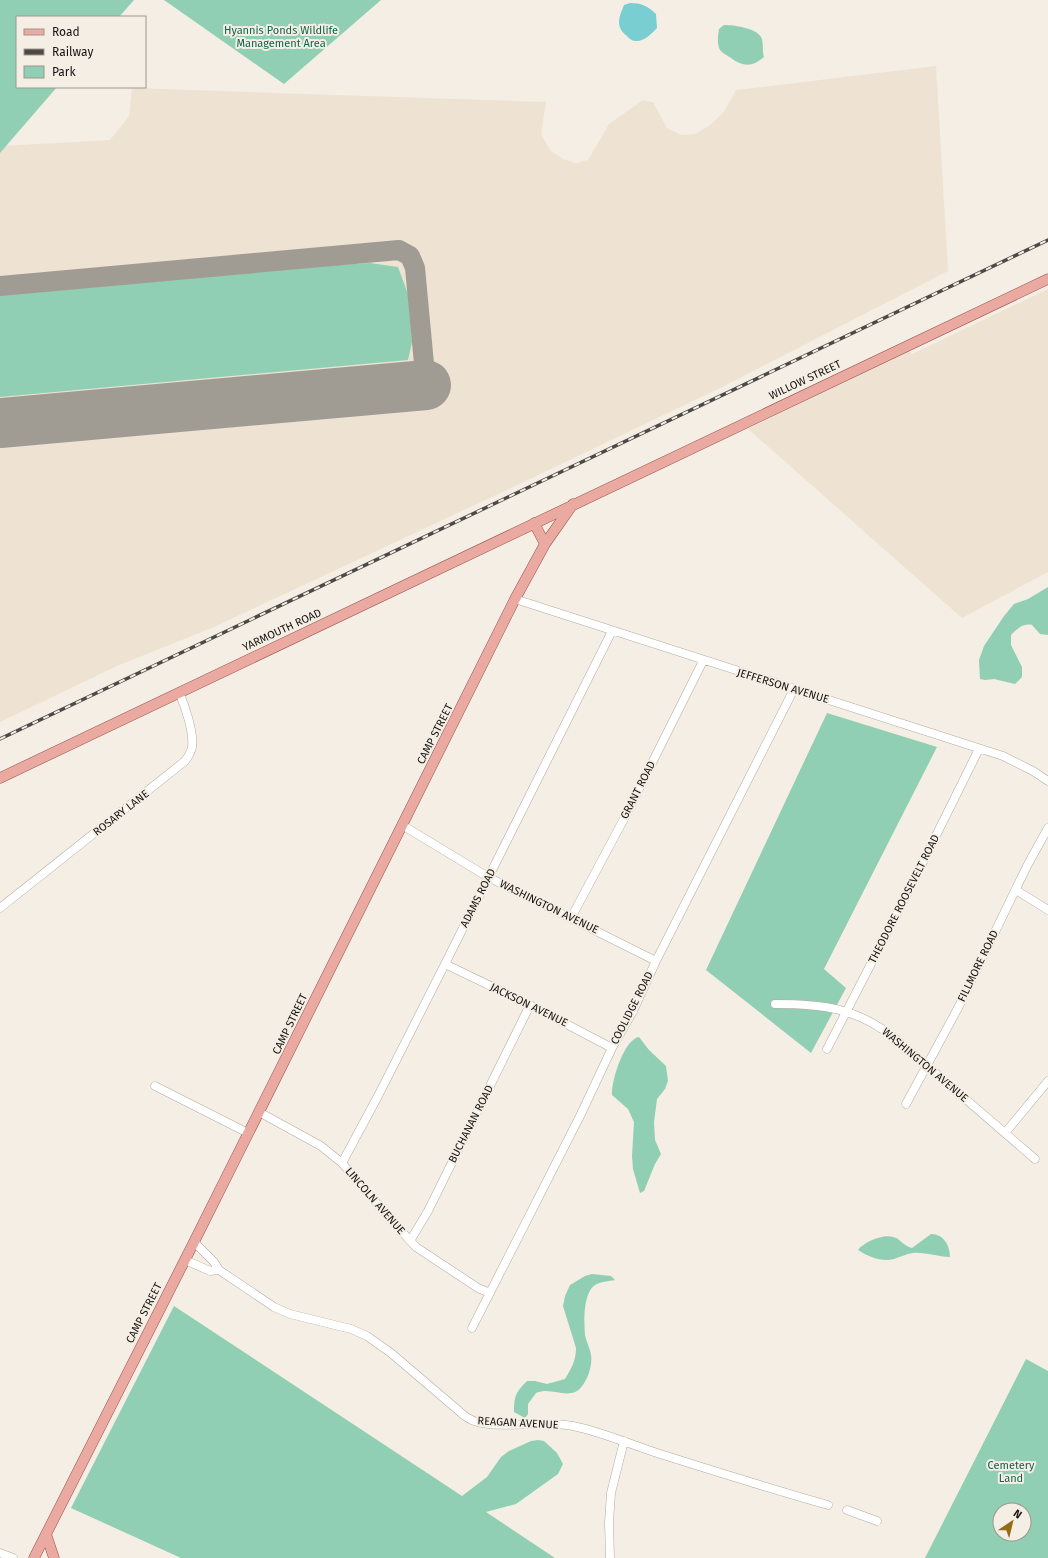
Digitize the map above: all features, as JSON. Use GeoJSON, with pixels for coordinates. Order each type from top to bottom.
{"type":"FeatureCollection","features":[{"type":"Feature","properties":{"kind":"main road","name":"WILLOW STREET"},"geometry":{"type":"LineString","coordinates":[[573,504],[1048,279]]}},
{"type":"Feature","properties":{"kind":"main road","name":"YARMOUTH ROAD"},"geometry":{"type":"LineString","coordinates":[[0,778],[573,504]]}},
{"type":"Feature","properties":{"kind":"main road","name":"CAMP STREET"},"geometry":{"type":"LineString","coordinates":[[37,1557],[46,1534],[194,1242],[515,599],[545,544],[573,504]]}},
{"type":"Feature","properties":{"kind":"main road"},"geometry":{"type":"LineString","coordinates":[[534,523],[545,544]]}},
{"type":"Feature","properties":{"kind":"main road"},"geometry":{"type":"LineString","coordinates":[[46,1534],[54,1558]]}},
{"type":"Feature","properties":{"kind":"street","name":"JEFFERSON AVENUE"},"geometry":{"type":"LineString","coordinates":[[515,599],[612,632],[979,749],[1019,764],[1048,780]]}},
{"type":"Feature","properties":{"kind":"street","name":"ADAMS ROAD"},"geometry":{"type":"LineString","coordinates":[[342,1163],[378,1096],[612,632]]}},
{"type":"Feature","properties":{"kind":"street","name":"GRANT ROAD"},"geometry":{"type":"LineString","coordinates":[[571,918],[629,808],[703,661]]}},
{"type":"Feature","properties":{"kind":"street","name":"COOLIDGE ROAD"},"geometry":{"type":"LineString","coordinates":[[472,1328],[794,689]]}},
{"type":"Feature","properties":{"kind":"street","name":"ROSARY LANE"},"geometry":{"type":"LineString","coordinates":[[0,908],[184,761],[190,754],[192,748],[192,737],[186,710],[179,692]]}},
{"type":"Feature","properties":{"kind":"street","name":"THEODORE ROOSEVELT ROAD"},"geometry":{"type":"LineString","coordinates":[[827,1049],[848,1012],[979,749]]}},
{"type":"Feature","properties":{"kind":"street","name":"WASHINGTON AVENUE"},"geometry":{"type":"LineString","coordinates":[[402,825],[488,877],[656,961]]}},
{"type":"Feature","properties":{"kind":"street","name":"FILLMORE ROAD"},"geometry":{"type":"LineString","coordinates":[[906,1104],[958,1008],[1048,828]]}},
{"type":"Feature","properties":{"kind":"street"},"geometry":{"type":"LineString","coordinates":[[1016,890],[1048,910]]}},
{"type":"Feature","properties":{"kind":"street","name":"JACKSON AVENUE"},"geometry":{"type":"LineString","coordinates":[[445,964],[530,1005],[612,1048]]}},
{"type":"Feature","properties":{"kind":"street","name":"WASHINGTON AVENUE"},"geometry":{"type":"LineString","coordinates":[[775,1004],[807,1004],[826,1006],[848,1012],[871,1022],[889,1033],[1035,1159]]}},
{"type":"Feature","properties":{"kind":"street","name":"BUCHANAN ROAD"},"geometry":{"type":"LineString","coordinates":[[410,1241],[428,1212],[530,1005]]}},
{"type":"Feature","properties":{"kind":"street"},"geometry":{"type":"LineString","coordinates":[[1006,1133],[1048,1081]]}},
{"type":"Feature","properties":{"kind":"street"},"geometry":{"type":"LineString","coordinates":[[155,1086],[248,1132]]}},
{"type":"Feature","properties":{"kind":"street","name":"LINCOLN AVENUE"},"geometry":{"type":"LineString","coordinates":[[259,1112],[321,1146],[342,1163],[410,1241],[430,1257],[478,1288],[490,1293]]}},
{"type":"Feature","properties":{"kind":"street","name":"REAGAN AVENUE"},"geometry":{"type":"LineString","coordinates":[[194,1242],[214,1262],[219,1270],[255,1295],[285,1312],[351,1329],[367,1336],[391,1352],[467,1418],[476,1422],[491,1424],[559,1424],[596,1431],[765,1487],[828,1505]]}},
{"type":"Feature","properties":{"kind":"street","name":"REAGAN AVENUE"},"geometry":{"type":"LineString","coordinates":[[184,1260],[210,1271],[219,1270]]}},
{"type":"Feature","properties":{"kind":"street"},"geometry":{"type":"LineString","coordinates":[[610,1558],[609,1523],[611,1493],[624,1441]]}},
{"type":"Feature","properties":{"kind":"street"},"geometry":{"type":"LineString","coordinates":[[846,1510],[877,1521]]}},
{"type":"Feature","properties":{"kind":"street"},"geometry":{"type":"LineString","coordinates":[[0,1553],[13,1558]]}},
{"type":"Feature","properties":{"kind":"shaded area"},"geometry":{"type":"Polygon","coordinates":[[[936,66],[948,271],[720,388],[509,489],[214,627],[117,666],[0,722],[0,146],[110,140],[129,116],[132,88],[546,102],[541,134],[550,150],[563,159],[576,163],[588,160],[609,124],[643,100],[653,102],[667,128],[681,135],[695,134],[709,126],[723,113],[736,90],[936,66]]]}},
{"type":"Feature","properties":{"kind":"shaded area"},"geometry":{"type":"Polygon","coordinates":[[[1048,289],[1048,572],[962,618],[748,429],[908,349],[912,354],[1048,289]]]}},
{"type":"Feature","properties":{"kind":"green space"},"geometry":{"type":"Polygon","coordinates":[[[0,0],[134,0],[120,16],[16,16],[16,88],[56,88],[0,153],[0,0]]]}},
{"type":"Feature","properties":{"kind":"green space","name":"Hyannis Ponds Wildlife Management Area"},"geometry":{"type":"Polygon","coordinates":[[[164,0],[381,0],[284,84],[164,0]]]}},
{"type":"Feature","properties":{"kind":"green space"},"geometry":{"type":"Polygon","coordinates":[[[724,25],[755,31],[762,39],[764,57],[756,63],[748,65],[735,61],[723,53],[719,48],[718,39],[719,29],[724,25]]]}},
{"type":"Feature","properties":{"kind":"green space"},"geometry":{"type":"Polygon","coordinates":[[[370,263],[398,267],[408,294],[412,342],[408,360],[0,397],[0,295],[332,265],[370,263]]]}},
{"type":"Feature","properties":{"kind":"green space"},"geometry":{"type":"Polygon","coordinates":[[[1048,587],[1048,635],[1040,634],[1032,625],[1026,625],[1020,627],[1011,635],[1011,645],[1022,667],[1022,677],[1015,684],[994,679],[980,679],[979,660],[984,646],[1004,616],[1014,604],[1028,599],[1048,587]]]}},
{"type":"Feature","properties":{"kind":"green space"},"geometry":{"type":"Polygon","coordinates":[[[827,713],[937,747],[824,969],[846,988],[811,1053],[706,970],[827,713]]]}},
{"type":"Feature","properties":{"kind":"green space"},"geometry":{"type":"Polygon","coordinates":[[[639,1037],[649,1050],[666,1066],[668,1081],[665,1089],[657,1099],[654,1122],[655,1140],[661,1154],[655,1164],[644,1191],[640,1193],[633,1169],[632,1156],[634,1122],[628,1109],[612,1095],[616,1071],[624,1053],[628,1045],[639,1037]]]}},
{"type":"Feature","properties":{"kind":"green space"},"geometry":{"type":"Polygon","coordinates":[[[931,1234],[943,1238],[949,1249],[950,1257],[913,1253],[894,1259],[884,1260],[871,1257],[858,1250],[874,1239],[889,1236],[898,1239],[906,1246],[912,1248],[931,1234]]]}},
{"type":"Feature","properties":{"kind":"green space"},"geometry":{"type":"Polygon","coordinates":[[[592,1274],[611,1276],[615,1280],[602,1282],[595,1285],[588,1294],[586,1301],[585,1335],[591,1360],[588,1376],[582,1386],[575,1392],[563,1393],[544,1391],[536,1393],[528,1404],[528,1414],[525,1418],[514,1412],[516,1395],[523,1385],[527,1381],[547,1384],[565,1379],[571,1368],[575,1357],[576,1348],[563,1306],[565,1296],[570,1285],[585,1276],[592,1274]]]}},
{"type":"Feature","properties":{"kind":"green space"},"geometry":{"type":"Polygon","coordinates":[[[174,1306],[462,1496],[487,1477],[501,1457],[509,1451],[531,1441],[544,1441],[557,1453],[563,1464],[558,1474],[516,1504],[486,1512],[555,1558],[181,1558],[71,1508],[174,1306]]]}},
{"type":"Feature","properties":{"kind":"green space","name":"Cemetery Land"},"geometry":{"type":"Polygon","coordinates":[[[1026,1359],[1048,1371],[1048,1558],[925,1558],[1026,1359]]]}},
{"type":"Feature","properties":{"kind":"water"},"geometry":{"type":"Polygon","coordinates":[[[630,3],[644,6],[656,14],[657,28],[647,37],[638,41],[631,39],[623,33],[619,25],[624,5],[630,3]]]}},
{"type":"Feature","properties":{"kind":"taxiway"},"geometry":{"type":"LineString","coordinates":[[0,286],[399,250],[410,256],[415,268],[426,385]]}},
{"type":"Feature","properties":{"kind":"runway"},"geometry":{"type":"LineString","coordinates":[[0,423],[426,385]]}},
{"type":"Feature","properties":{"kind":"railway"},"geometry":{"type":"LineString","coordinates":[[0,739],[1048,240]]}}]}
